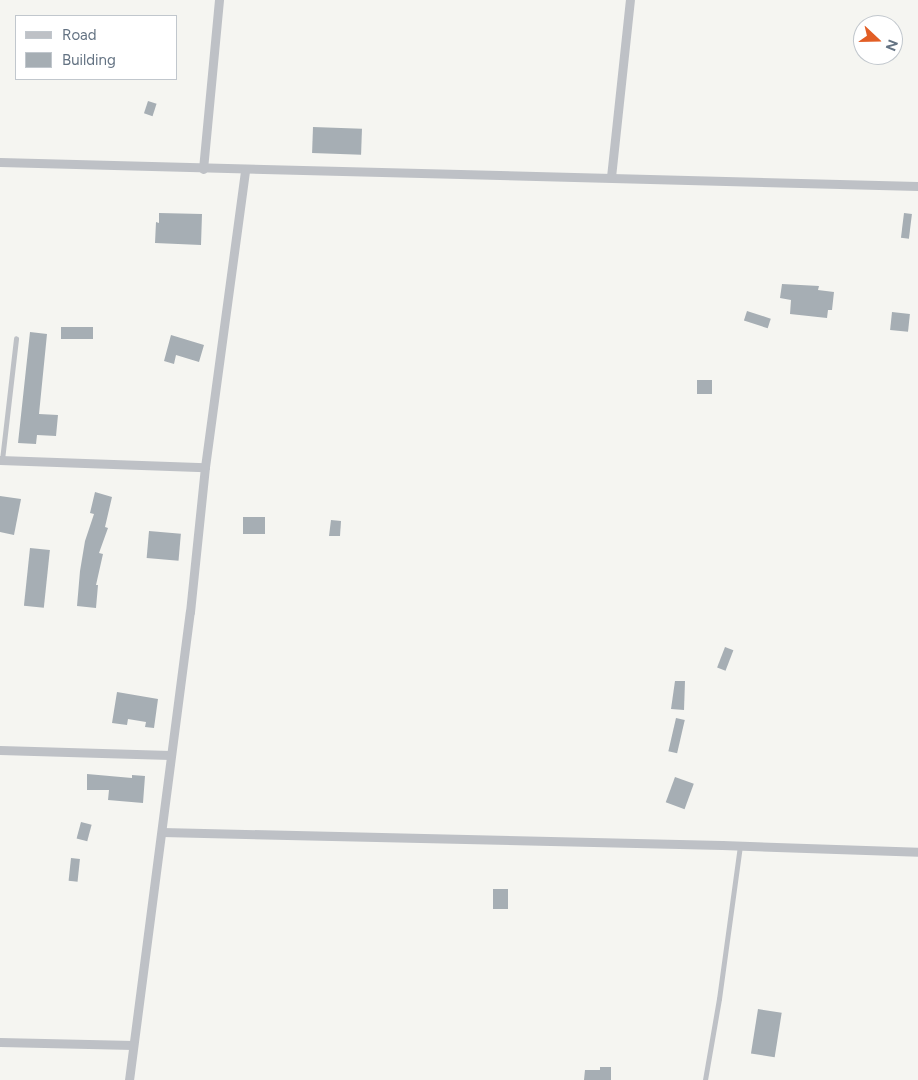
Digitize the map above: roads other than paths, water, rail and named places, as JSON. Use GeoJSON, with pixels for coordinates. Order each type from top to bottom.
{"type":"FeatureCollection","features":[{"type":"Feature","properties":{"kind":"street"},"geometry":{"type":"LineString","coordinates":[[203,169],[218,0]]}},
{"type":"Feature","properties":{"kind":"street"},"geometry":{"type":"LineString","coordinates":[[611,177],[630,0]]}},
{"type":"Feature","properties":{"kind":"street"},"geometry":{"type":"LineString","coordinates":[[0,162],[203,169],[611,177],[918,186]]}},
{"type":"Feature","properties":{"kind":"street"},"geometry":{"type":"LineString","coordinates":[[129,1080],[132,1045],[190,612],[205,467],[245,170]]}},
{"type":"Feature","properties":{"kind":"street"},"geometry":{"type":"LineString","coordinates":[[1,460],[205,467]]}},
{"type":"Feature","properties":{"kind":"street"},"geometry":{"type":"LineString","coordinates":[[0,750],[170,755]]}},
{"type":"Feature","properties":{"kind":"street"},"geometry":{"type":"LineString","coordinates":[[162,832],[740,845],[918,852]]}},
{"type":"Feature","properties":{"kind":"street"},"geometry":{"type":"LineString","coordinates":[[0,1042],[132,1045]]}},
{"type":"Feature","properties":{"kind":"lane"},"geometry":{"type":"LineString","coordinates":[[1,460],[16,339]]}},
{"type":"Feature","properties":{"kind":"lane"},"geometry":{"type":"LineString","coordinates":[[705,1080],[719,999],[740,845]]}}]}
